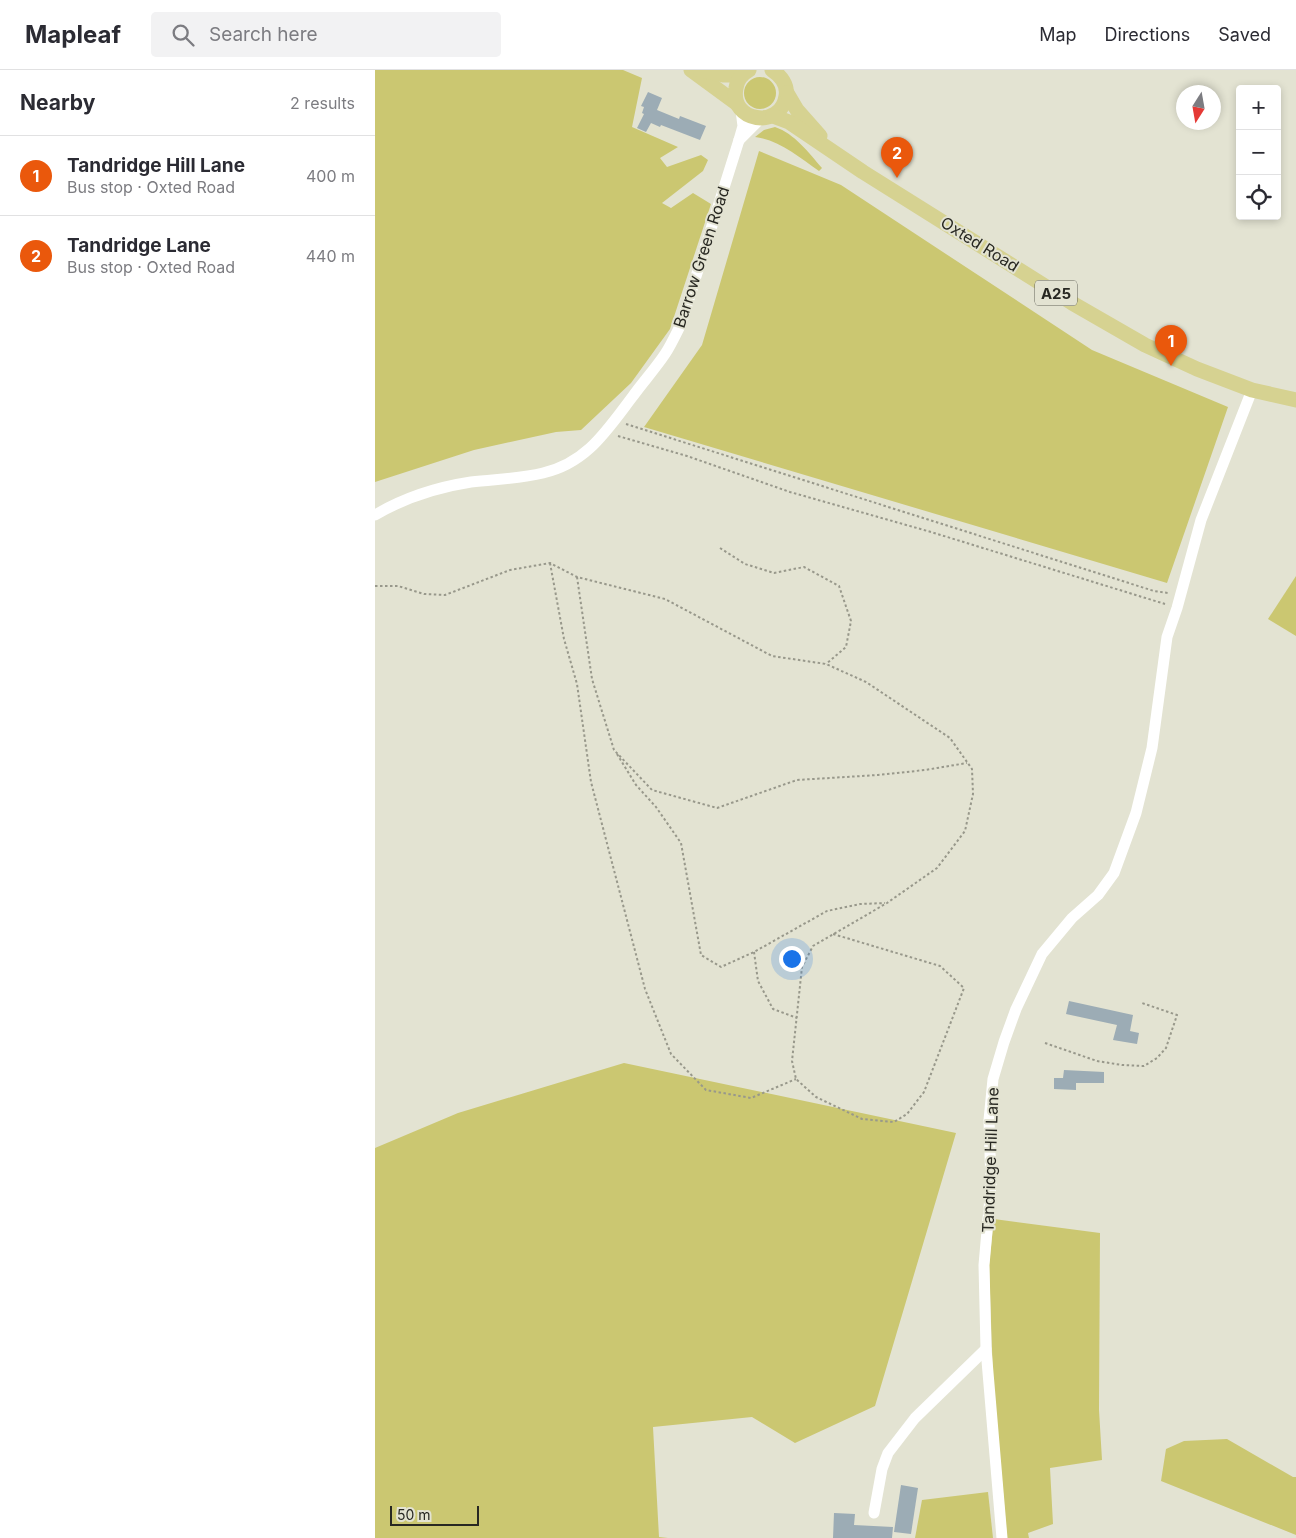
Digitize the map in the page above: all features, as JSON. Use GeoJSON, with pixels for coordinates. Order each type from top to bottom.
{"type":"FeatureCollection","features":[{"type":"Feature","properties":{"kind":"main road","name":"Oxted Road"},"geometry":{"type":"LineString","coordinates":[[691,70],[752,117],[767,117],[789,122],[863,172],[1072,303],[1145,345],[1197,370],[1252,390],[1296,400]]}},
{"type":"Feature","properties":{"kind":"main road"},"geometry":{"type":"LineString","coordinates":[[700,70],[723,74],[746,72]]}},
{"type":"Feature","properties":{"kind":"main road","name":"Oxted Road"},"geometry":{"type":"LineString","coordinates":[[772,70],[781,77],[787,93],[797,110],[832,151]]}},
{"type":"Feature","properties":{"kind":"main road"},"geometry":{"type":"LineString","coordinates":[[739,106],[735,94],[737,82],[746,72]]}},
{"type":"Feature","properties":{"kind":"main road"},"geometry":{"type":"LineString","coordinates":[[767,117],[780,110],[785,102],[787,93]]}},
{"type":"Feature","properties":{"kind":"street","name":"Barrow Green Road"},"geometry":{"type":"LineString","coordinates":[[375,515],[389,507],[432,490],[471,482],[506,480],[544,473],[576,459],[588,451],[606,433],[666,353],[681,324],[743,126],[739,106]]}},
{"type":"Feature","properties":{"kind":"street","name":"Barrow Green Road"},"geometry":{"type":"LineString","coordinates":[[739,140],[767,117]]}},
{"type":"Feature","properties":{"kind":"street","name":"Tandridge Hill Lane"},"geometry":{"type":"LineString","coordinates":[[1002,1538],[986,1349],[984,1265],[991,1185],[989,1120],[993,1079],[1003,1042],[1042,954],[1072,918],[1098,895],[1114,873],[1136,813],[1152,748],[1167,637],[1181,596],[1201,520],[1252,390]]}},
{"type":"Feature","properties":{"kind":"street"},"geometry":{"type":"LineString","coordinates":[[874,1512],[882,1468],[888,1453],[915,1418],[986,1349]]}},
{"type":"Feature","properties":{"kind":"path"},"geometry":{"type":"LineString","coordinates":[[615,421],[1154,591],[1181,596]]}},
{"type":"Feature","properties":{"kind":"path"},"geometry":{"type":"LineString","coordinates":[[606,433],[687,456],[790,492],[931,532],[1177,608]]}},
{"type":"Feature","properties":{"kind":"path"},"geometry":{"type":"LineString","coordinates":[[720,548],[745,564],[774,573],[804,567],[839,586],[851,621],[846,647],[826,664]]}},
{"type":"Feature","properties":{"kind":"path"},"geometry":{"type":"LineString","coordinates":[[550,563],[564,638],[577,684],[591,782],[645,989],[671,1054],[706,1090],[751,1098],[797,1079]]}},
{"type":"Feature","properties":{"kind":"path"},"geometry":{"type":"LineString","coordinates":[[375,586],[399,586],[424,594],[445,595],[510,570],[550,563],[577,577],[665,599],[772,656],[826,664],[866,682],[951,738],[972,769],[973,794],[965,832],[937,868],[887,903],[833,934],[813,946],[802,968],[793,1061],[797,1079],[816,1097],[862,1120],[894,1122],[907,1114],[924,1092],[964,988],[940,966],[833,934]]}},
{"type":"Feature","properties":{"kind":"path"},"geometry":{"type":"LineString","coordinates":[[577,577],[591,679],[614,750],[635,785],[656,807],[681,843],[701,955],[721,967],[753,952],[827,911],[860,904],[887,903]]}},
{"type":"Feature","properties":{"kind":"path"},"geometry":{"type":"LineString","coordinates":[[614,750],[652,790],[717,808],[797,780],[887,774],[968,762]]}},
{"type":"Feature","properties":{"kind":"path"},"geometry":{"type":"LineString","coordinates":[[753,952],[758,981],[773,1009],[797,1018]]}},
{"type":"Feature","properties":{"kind":"path"},"geometry":{"type":"LineString","coordinates":[[1045,1043],[1097,1060],[1122,1065],[1145,1066],[1157,1058],[1166,1048],[1177,1015],[1142,1003]]}},
{"type":"Feature","properties":{"kind":"shaded area"},"geometry":{"type":"Polygon","coordinates":[[[375,70],[623,70],[642,78],[632,127],[678,147],[660,158],[667,167],[701,155],[708,160],[703,171],[662,203],[671,208],[693,193],[711,204],[670,329],[631,383],[581,430],[556,432],[474,450],[375,482],[375,70]]]}},
{"type":"Feature","properties":{"kind":"shaded area"},"geometry":{"type":"Polygon","coordinates":[[[760,77],[766,78],[771,82],[775,87],[775,99],[771,104],[766,108],[760,109],[754,108],[749,104],[745,99],[744,93],[745,87],[749,82],[754,78],[760,77]]]}},
{"type":"Feature","properties":{"kind":"shaded area"},"geometry":{"type":"Polygon","coordinates":[[[775,127],[795,139],[822,168],[819,171],[781,145],[755,137],[764,130],[775,127]]]}},
{"type":"Feature","properties":{"kind":"shaded area"},"geometry":{"type":"Polygon","coordinates":[[[759,151],[841,185],[1092,350],[1228,407],[1167,583],[644,427],[702,345],[759,151]]]}},
{"type":"Feature","properties":{"kind":"shaded area"},"geometry":{"type":"Polygon","coordinates":[[[1296,576],[1296,636],[1268,619],[1296,576]]]}},
{"type":"Feature","properties":{"kind":"shaded area"},"geometry":{"type":"Polygon","coordinates":[[[624,1063],[956,1133],[875,1406],[795,1443],[752,1417],[653,1427],[659,1537],[668,1538],[375,1538],[375,1148],[458,1113],[624,1063]]]}},
{"type":"Feature","properties":{"kind":"shaded area"},"geometry":{"type":"Polygon","coordinates":[[[994,1219],[1100,1233],[1099,1410],[1102,1460],[1050,1468],[1053,1524],[1028,1533],[1029,1538],[1007,1538],[993,1377],[989,1265],[994,1219]]]}},
{"type":"Feature","properties":{"kind":"shaded area"},"geometry":{"type":"Polygon","coordinates":[[[1227,1439],[1296,1477],[1296,1535],[1161,1481],[1166,1449],[1184,1441],[1227,1439]]]}},
{"type":"Feature","properties":{"kind":"shaded area"},"geometry":{"type":"Polygon","coordinates":[[[988,1492],[993,1538],[915,1538],[922,1500],[988,1492]]]}},
{"type":"Feature","properties":{"kind":"building"},"geometry":{"type":"Polygon","coordinates":[[[648,92],[662,98],[657,110],[679,119],[680,116],[706,126],[700,140],[651,123],[646,132],[637,128],[644,114],[642,113],[644,107],[641,106],[648,92]]]}},
{"type":"Feature","properties":{"kind":"building"},"geometry":{"type":"Polygon","coordinates":[[[1069,1001],[1133,1015],[1130,1031],[1139,1033],[1137,1044],[1113,1040],[1117,1025],[1066,1014],[1069,1001]]]}},
{"type":"Feature","properties":{"kind":"building"},"geometry":{"type":"Polygon","coordinates":[[[1064,1070],[1104,1072],[1104,1083],[1076,1083],[1076,1090],[1054,1089],[1054,1078],[1063,1078],[1064,1070]]]}},
{"type":"Feature","properties":{"kind":"building"},"geometry":{"type":"Polygon","coordinates":[[[901,1485],[918,1488],[911,1534],[894,1532],[901,1485]]]}},
{"type":"Feature","properties":{"kind":"building"},"geometry":{"type":"Polygon","coordinates":[[[834,1513],[855,1514],[854,1525],[893,1527],[892,1538],[833,1538],[834,1513]]]}},
{"type":"Feature","properties":{"kind":"place","name":"Tandridge Lane"},"geometry":{"type":"Point","coordinates":[897,178]}},
{"type":"Feature","properties":{"kind":"place","name":"Tandridge Hill Lane"},"geometry":{"type":"Point","coordinates":[1171,366]}}]}
